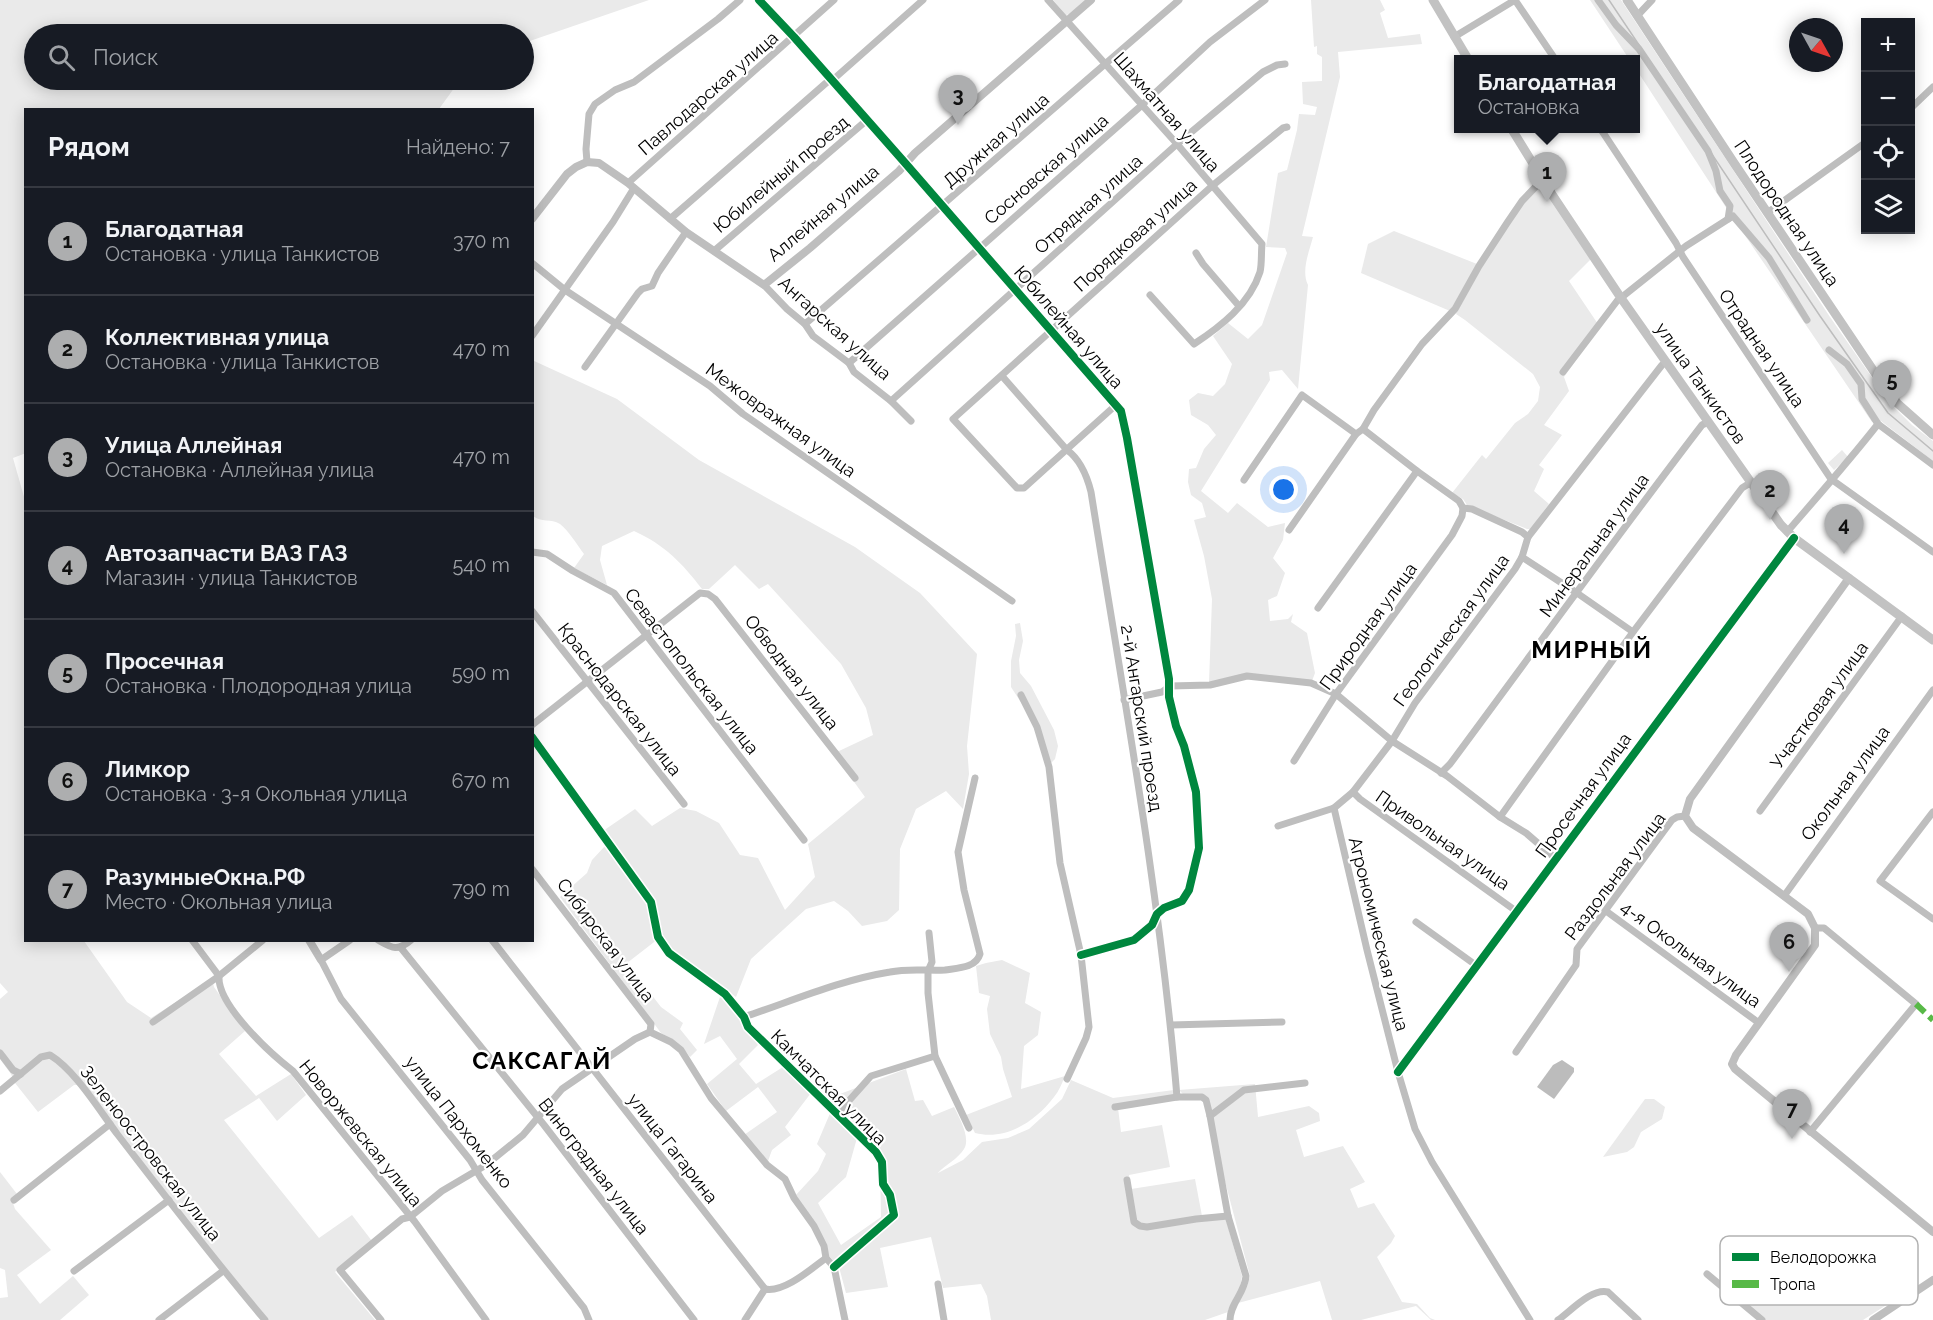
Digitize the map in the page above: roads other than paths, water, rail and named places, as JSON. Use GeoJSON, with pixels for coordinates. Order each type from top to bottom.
{"type":"FeatureCollection","features":[{"type":"Feature","properties":{"kind":"main road"},"geometry":{"type":"LineString","coordinates":[[1433,0],[1465,55]]}},
{"type":"Feature","properties":{"kind":"main road","name":"Плодородная улица"},"geometry":{"type":"LineString","coordinates":[[1627,0],[1767,213],[1897,403],[1933,435]]}},
{"type":"Feature","properties":{"kind":"main road","name":"улица Танкистов"},"geometry":{"type":"LineString","coordinates":[[1514,133],[1621,298],[1774,517],[1790,535],[1933,639]]}},
{"type":"Feature","properties":{"kind":"street"},"geometry":{"type":"LineString","coordinates":[[534,216],[567,174],[587,162],[589,114],[595,104],[615,90],[634,82],[740,0]]}},
{"type":"Feature","properties":{"kind":"street","name":"Павлодарская улица"},"geometry":{"type":"LineString","coordinates":[[534,333],[613,222],[631,186],[834,0]]}},
{"type":"Feature","properties":{"kind":"street"},"geometry":{"type":"LineString","coordinates":[[670,219],[923,0]]}},
{"type":"Feature","properties":{"kind":"street","name":"Шахматная улица"},"geometry":{"type":"LineString","coordinates":[[1048,0],[1177,144],[1262,244],[1260,271],[1253,287],[1239,306]]}},
{"type":"Feature","properties":{"kind":"street","name":"Аллейная улица"},"geometry":{"type":"LineString","coordinates":[[764,285],[810,248],[1091,0]]}},
{"type":"Feature","properties":{"kind":"street","name":"Дружная улица"},"geometry":{"type":"LineString","coordinates":[[805,324],[1179,0]]}},
{"type":"Feature","properties":{"kind":"street","name":"Сосновская улица"},"geometry":{"type":"LineString","coordinates":[[849,363],[1142,105],[1210,42],[1265,0]]}},
{"type":"Feature","properties":{"kind":"street"},"geometry":{"type":"LineString","coordinates":[[1454,37],[1515,0],[1552,55]]}},
{"type":"Feature","properties":{"kind":"street"},"geometry":{"type":"LineString","coordinates":[[1598,0],[1616,25],[1639,49],[1708,151],[1716,171],[1720,191],[1730,206],[1730,217],[1769,258],[1807,320]]}},
{"type":"Feature","properties":{"kind":"street"},"geometry":{"type":"LineString","coordinates":[[1637,16],[1652,0]]}},
{"type":"Feature","properties":{"kind":"street","name":"Юбилейная улица"},"geometry":{"type":"LineString","coordinates":[[760,1],[1016,288],[1121,411],[1170,686],[1169,697],[1196,792],[1199,848],[1186,897],[1182,901],[1164,908],[1152,925],[1134,940],[1081,955]]}},
{"type":"Feature","properties":{"kind":"street","name":"Отрядная улица"},"geometry":{"type":"LineString","coordinates":[[891,401],[1177,144],[1263,72],[1285,64]]}},
{"type":"Feature","properties":{"kind":"street"},"geometry":{"type":"LineString","coordinates":[[1915,105],[1933,87]]}},
{"type":"Feature","properties":{"kind":"street","name":"Юбилейный проезд"},"geometry":{"type":"LineString","coordinates":[[714,251],[867,120]]}},
{"type":"Feature","properties":{"kind":"street","name":"Порядковая улица"},"geometry":{"type":"LineString","coordinates":[[1067,450],[1024,488],[1017,488],[953,419],[1212,186],[1287,127]]}},
{"type":"Feature","properties":{"kind":"street","name":"Отрадная улица"},"geometry":{"type":"LineString","coordinates":[[1603,133],[1832,479],[1933,552]]}},
{"type":"Feature","properties":{"kind":"street"},"geometry":{"type":"LineString","coordinates":[[1767,213],[1861,146]]}},
{"type":"Feature","properties":{"kind":"street","name":"Ангарская улица"},"geometry":{"type":"LineString","coordinates":[[587,162],[599,163],[631,186],[686,232],[764,285],[805,324],[813,336],[849,363],[854,372],[912,421]]}},
{"type":"Feature","properties":{"kind":"street"},"geometry":{"type":"LineString","coordinates":[[1289,530],[1422,344],[1455,309],[1479,266],[1521,201],[1543,179]]}},
{"type":"Feature","properties":{"kind":"street"},"geometry":{"type":"LineString","coordinates":[[1563,372],[1617,301],[1680,251],[1730,217]]}},
{"type":"Feature","properties":{"kind":"street"},"geometry":{"type":"LineString","coordinates":[[585,367],[642,289],[652,286],[658,273],[686,232]]}},
{"type":"Feature","properties":{"kind":"street"},"geometry":{"type":"LineString","coordinates":[[1150,295],[1194,344],[1218,328],[1239,306],[1196,253]]}},
{"type":"Feature","properties":{"kind":"street","name":"Межовражная улица"},"geometry":{"type":"LineString","coordinates":[[534,265],[564,290],[618,323],[710,386],[743,414],[1012,601]]}},
{"type":"Feature","properties":{"kind":"street"},"geometry":{"type":"LineString","coordinates":[[1829,350],[1847,364],[1861,384],[1862,399],[1878,424],[1933,465]]}},
{"type":"Feature","properties":{"kind":"street","name":"Геологическая улица"},"geometry":{"type":"LineString","coordinates":[[1278,826],[1334,808],[1353,792],[1392,741],[1414,703],[1515,569],[1528,537],[1666,362]]}},
{"type":"Feature","properties":{"kind":"street","name":"2-й Ангарский проезд"},"geometry":{"type":"LineString","coordinates":[[1002,376],[1067,450],[1074,455],[1087,477],[1091,492],[1157,915],[1171,1025],[1177,1097]]}},
{"type":"Feature","properties":{"kind":"street"},"geometry":{"type":"LineString","coordinates":[[1244,480],[1302,395],[1360,431],[1417,471],[1459,501],[1463,508],[1472,509],[1528,537]]}},
{"type":"Feature","properties":{"kind":"street"},"geometry":{"type":"LineString","coordinates":[[1067,450],[1117,404]]}},
{"type":"Feature","properties":{"kind":"street","name":"Минеральная улица"},"geometry":{"type":"LineString","coordinates":[[1442,773],[1635,512],[1702,425],[1708,422]]}},
{"type":"Feature","properties":{"kind":"street","name":"Просечная улица"},"geometry":{"type":"LineString","coordinates":[[1398,1072],[1790,535],[1832,479],[1838,475],[1878,424]]}},
{"type":"Feature","properties":{"kind":"street"},"geometry":{"type":"LineString","coordinates":[[1318,608],[1417,471]]}},
{"type":"Feature","properties":{"kind":"street"},"geometry":{"type":"LineString","coordinates":[[1500,817],[1632,632],[1742,488],[1750,483]]}},
{"type":"Feature","properties":{"kind":"street","name":"Природная улица"},"geometry":{"type":"LineString","coordinates":[[1293,761],[1336,694],[1452,535],[1462,516],[1463,508]]}},
{"type":"Feature","properties":{"kind":"street","name":"Севастопольская улица"},"geometry":{"type":"LineString","coordinates":[[534,552],[547,554],[614,593],[804,840]]}},
{"type":"Feature","properties":{"kind":"street"},"geometry":{"type":"LineString","coordinates":[[1522,556],[1632,632]]}},
{"type":"Feature","properties":{"kind":"street","name":"Раздольная улица"},"geometry":{"type":"LineString","coordinates":[[1516,1052],[1576,965],[1577,949],[1672,820],[1685,816],[1690,799],[1849,578]]}},
{"type":"Feature","properties":{"kind":"street","name":"Обводная улица"},"geometry":{"type":"LineString","coordinates":[[647,635],[700,593],[708,594],[715,599],[855,778]]}},
{"type":"Feature","properties":{"kind":"street","name":"Краснодарская улица"},"geometry":{"type":"LineString","coordinates":[[534,614],[684,804]]}},
{"type":"Feature","properties":{"kind":"street","name":"Участковая улица"},"geometry":{"type":"LineString","coordinates":[[1760,811],[1902,616]]}},
{"type":"Feature","properties":{"kind":"street"},"geometry":{"type":"LineString","coordinates":[[534,723],[647,635]]}},
{"type":"Feature","properties":{"kind":"street"},"geometry":{"type":"LineString","coordinates":[[1124,700],[1162,692],[1170,686],[1210,685],[1247,676],[1311,683],[1336,694],[1341,701],[1392,741],[1442,773],[1500,817],[1526,833],[1555,858]]}},
{"type":"Feature","properties":{"kind":"street","name":"Окольная улица"},"geometry":{"type":"LineString","coordinates":[[1784,896],[1933,690]]}},
{"type":"Feature","properties":{"kind":"street"},"geometry":{"type":"LineString","coordinates":[[1021,695],[1037,726],[1049,767],[1060,863],[1081,955],[1089,1027],[1067,1079]]}},
{"type":"Feature","properties":{"kind":"street"},"geometry":{"type":"LineString","coordinates":[[534,740],[651,902],[658,937],[669,953],[725,994],[744,1017]]}},
{"type":"Feature","properties":{"kind":"street","name":"Камчатская улица"},"geometry":{"type":"LineString","coordinates":[[834,1267],[894,1215],[890,1195],[883,1184],[882,1162],[876,1152],[748,1028],[744,1017],[843,983],[889,972],[917,969],[928,971],[970,965],[978,960],[980,954],[964,890],[958,852],[975,778]]}},
{"type":"Feature","properties":{"kind":"street","name":"Привольная улица"},"geometry":{"type":"LineString","coordinates":[[1353,792],[1516,911]]}},
{"type":"Feature","properties":{"kind":"street","name":"Агрономическая улица"},"geometry":{"type":"LineString","coordinates":[[1334,808],[1414,1129],[1530,1320]]}},
{"type":"Feature","properties":{"kind":"street"},"geometry":{"type":"LineString","coordinates":[[1933,812],[1930,822],[1880,881],[1933,919]]}},
{"type":"Feature","properties":{"kind":"street"},"geometry":{"type":"LineString","coordinates":[[1685,816],[1693,828],[1808,914],[1815,928],[1815,945],[1736,1055],[1732,1064],[1739,1074],[1933,1232]]}},
{"type":"Feature","properties":{"kind":"street","name":"Сибирская улица"},"geometry":{"type":"LineString","coordinates":[[534,872],[651,1024],[650,1032]]}},
{"type":"Feature","properties":{"kind":"street","name":"4-я Окольная улица"},"geometry":{"type":"LineString","coordinates":[[1606,911],[1759,1023]]}},
{"type":"Feature","properties":{"kind":"street"},"geometry":{"type":"LineString","coordinates":[[1416,922],[1477,966]]}},
{"type":"Feature","properties":{"kind":"street"},"geometry":{"type":"LineString","coordinates":[[1810,1132],[1916,1004],[1824,928],[1815,928]]}},
{"type":"Feature","properties":{"kind":"street"},"geometry":{"type":"LineString","coordinates":[[929,933],[932,962],[928,971],[928,993],[935,1056],[969,1128]]}},
{"type":"Feature","properties":{"kind":"street","name":"Новоржевская улица"},"geometry":{"type":"LineString","coordinates":[[194,942],[219,976],[218,984],[229,1005],[273,1055],[293,1071],[415,1222],[486,1320]]}},
{"type":"Feature","properties":{"kind":"street"},"geometry":{"type":"LineString","coordinates":[[153,1022],[219,976],[261,942]]}},
{"type":"Feature","properties":{"kind":"street","name":"улица Пархоменко"},"geometry":{"type":"LineString","coordinates":[[310,942],[341,999],[477,1169],[482,1180],[584,1308],[590,1320]]}},
{"type":"Feature","properties":{"kind":"street"},"geometry":{"type":"LineString","coordinates":[[321,960],[347,942]]}},
{"type":"Feature","properties":{"kind":"street"},"geometry":{"type":"LineString","coordinates":[[381,942],[391,948],[401,948],[408,942]]}},
{"type":"Feature","properties":{"kind":"street","name":"улица Гагарина"},"geometry":{"type":"LineString","coordinates":[[494,942],[765,1289]]}},
{"type":"Feature","properties":{"kind":"street","name":"Виноградная улица"},"geometry":{"type":"LineString","coordinates":[[401,948],[538,1118],[694,1320]]}},
{"type":"Feature","properties":{"kind":"street"},"geometry":{"type":"LineString","coordinates":[[1171,1025],[1282,1022]]}},
{"type":"Feature","properties":{"kind":"street"},"geometry":{"type":"LineString","coordinates":[[381,1320],[340,1270],[402,1219],[410,1217],[442,1191],[486,1165],[523,1135],[562,1089],[635,1039],[650,1032],[671,1042],[681,1050],[711,1098],[766,1165],[785,1179],[794,1198],[814,1226],[824,1246],[826,1258],[834,1267],[845,1320]]}},
{"type":"Feature","properties":{"kind":"street"},"geometry":{"type":"LineString","coordinates":[[0,1053],[14,1070],[21,1074]]}},
{"type":"Feature","properties":{"kind":"street","name":"Зеленоостровская улица"},"geometry":{"type":"LineString","coordinates":[[0,1090],[41,1057],[50,1055],[58,1060],[76,1079],[223,1271],[265,1320]]}},
{"type":"Feature","properties":{"kind":"street","name":"Камчатская улица"},"geometry":{"type":"LineString","coordinates":[[837,1114],[872,1076],[935,1056]]}},
{"type":"Feature","properties":{"kind":"street"},"geometry":{"type":"LineString","coordinates":[[1210,1116],[1244,1090],[1305,1083]]}},
{"type":"Feature","properties":{"kind":"street"},"geometry":{"type":"LineString","coordinates":[[1115,1107],[1177,1097],[1202,1097],[1206,1100],[1228,1216],[1246,1276],[1245,1286],[1230,1312],[1230,1320]]}},
{"type":"Feature","properties":{"kind":"street"},"geometry":{"type":"LineString","coordinates":[[14,1200],[110,1124]]}},
{"type":"Feature","properties":{"kind":"street"},"geometry":{"type":"LineString","coordinates":[[1127,1180],[1134,1222],[1140,1226],[1228,1216]]}},
{"type":"Feature","properties":{"kind":"street"},"geometry":{"type":"LineString","coordinates":[[74,1271],[169,1200]]}},
{"type":"Feature","properties":{"kind":"street"},"geometry":{"type":"LineString","coordinates":[[745,1320],[765,1289],[772,1290],[800,1278],[826,1258]]}},
{"type":"Feature","properties":{"kind":"street"},"geometry":{"type":"LineString","coordinates":[[159,1320],[223,1271]]}},
{"type":"Feature","properties":{"kind":"street"},"geometry":{"type":"LineString","coordinates":[[1707,1274],[1720,1285]]}},
{"type":"Feature","properties":{"kind":"street"},"geometry":{"type":"LineString","coordinates":[[1918,1290],[1933,1280]]}},
{"type":"Feature","properties":{"kind":"street"},"geometry":{"type":"LineString","coordinates":[[938,1284],[944,1320]]}},
{"type":"Feature","properties":{"kind":"street"},"geometry":{"type":"LineString","coordinates":[[1558,1320],[1590,1296],[1604,1291],[1608,1292],[1638,1320]]}},
{"type":"Feature","properties":{"kind":"street"},"geometry":{"type":"LineString","coordinates":[[1744,1305],[1762,1320]]}},
{"type":"Feature","properties":{"kind":"street"},"geometry":{"type":"LineString","coordinates":[[1873,1320],[1896,1305]]}},
{"type":"Feature","properties":{"kind":"tram line"},"geometry":{"type":"LineString","coordinates":[[1609,0],[1820,316],[1888,413],[1933,451]]}},
{"type":"Feature","properties":{"kind":"place","name":"Улица Аллейная"},"geometry":{"type":"Point","coordinates":[958,125]}},
{"type":"Feature","properties":{"kind":"place","name":"Благодатная"},"geometry":{"type":"Point","coordinates":[1547,202]}},
{"type":"Feature","properties":{"kind":"place","name":"Просечная"},"geometry":{"type":"Point","coordinates":[1892,410]}},
{"type":"Feature","properties":{"kind":"place","name":"Коллективная улица"},"geometry":{"type":"Point","coordinates":[1770,520]}},
{"type":"Feature","properties":{"kind":"place","name":"Автозапчасти ВАЗ ГАЗ"},"geometry":{"type":"Point","coordinates":[1844,554]}},
{"type":"Feature","properties":{"kind":"place","name":"Лимкор"},"geometry":{"type":"Point","coordinates":[1789,972]}},
{"type":"Feature","properties":{"kind":"place","name":"РазумныеОкна.РФ"},"geometry":{"type":"Point","coordinates":[1792,1139]}},
{"type":"Feature","properties":{"kind":"district","name":"МИРНЫЙ"},"geometry":{"type":"Point","coordinates":[1592,649]}},
{"type":"Feature","properties":{"kind":"district","name":"САКСАГАЙ"},"geometry":{"type":"Point","coordinates":[542,1060]}}]}
